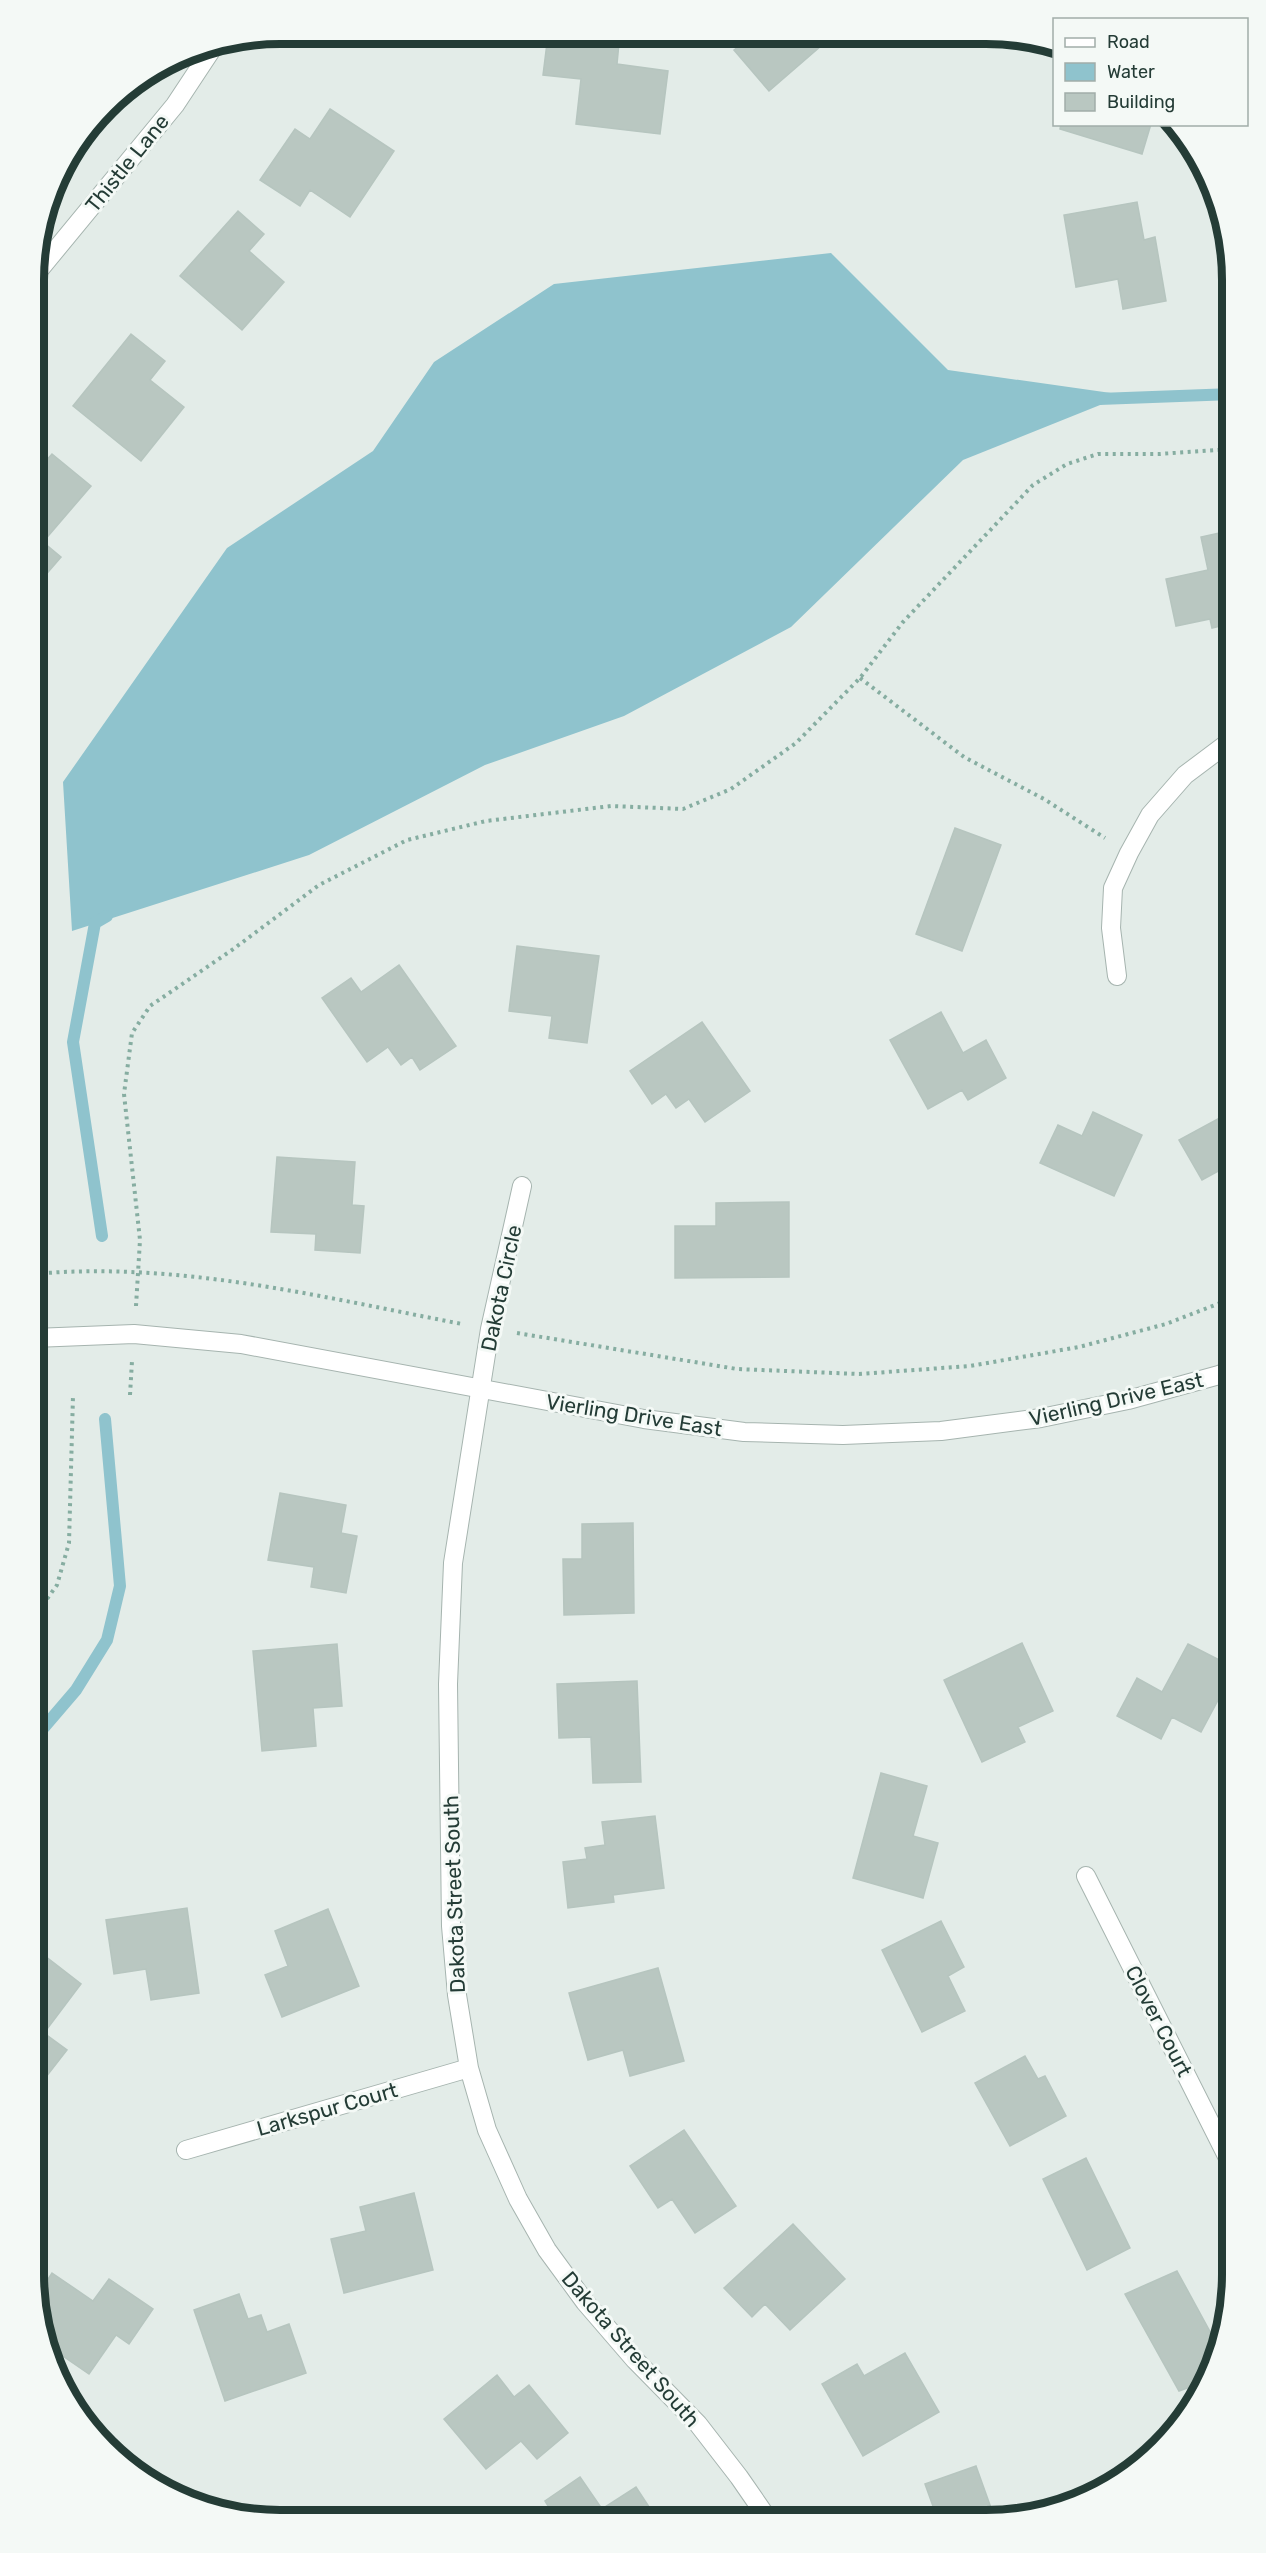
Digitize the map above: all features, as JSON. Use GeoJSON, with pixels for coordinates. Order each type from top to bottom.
{"type":"FeatureCollection","features":[{"type":"Feature","properties":{"kind":"street","name":"Thistle Lane"},"geometry":{"type":"LineString","coordinates":[[44,264],[175,105],[208,55]]}},
{"type":"Feature","properties":{"kind":"street"},"geometry":{"type":"LineString","coordinates":[[1118,976],[1111,928],[1113,888],[1150,815],[1185,775],[1222,747]]}},
{"type":"Feature","properties":{"kind":"street","name":"Dakota Circle"},"geometry":{"type":"LineString","coordinates":[[482,1390],[490,1329],[522,1186]]}},
{"type":"Feature","properties":{"kind":"street","name":"Vierling Drive East"},"geometry":{"type":"LineString","coordinates":[[44,1338],[134,1334],[241,1344],[644,1419],[733,1430],[843,1435],[942,1431],[1041,1418],[1128,1400],[1222,1374]]}},
{"type":"Feature","properties":{"kind":"street","name":"Dakota Street South"},"geometry":{"type":"LineString","coordinates":[[482,1390],[453,1563],[448,1684],[451,1926],[457,1995],[469,2068],[487,2130],[518,2199],[547,2250],[585,2302],[635,2360],[698,2424],[739,2476],[762,2510]]}},
{"type":"Feature","properties":{"kind":"street","name":"Clover Court"},"geometry":{"type":"LineString","coordinates":[[1086,1876],[1222,2144]]}},
{"type":"Feature","properties":{"kind":"street","name":"Larkspur Court"},"geometry":{"type":"LineString","coordinates":[[186,2150],[469,2068]]}},
{"type":"Feature","properties":{"kind":"path"},"geometry":{"type":"LineString","coordinates":[[134,1334],[140,1240],[124,1094],[132,1033],[150,1006],[232,951],[319,885],[406,840],[486,821],[611,806],[683,809],[731,789],[796,743],[860,678],[903,622],[1033,485],[1067,464],[1098,454],[1159,454],[1222,450]]}},
{"type":"Feature","properties":{"kind":"path"},"geometry":{"type":"LineString","coordinates":[[860,678],[964,757],[1044,799],[1129,853]]}},
{"type":"Feature","properties":{"kind":"path"},"geometry":{"type":"LineString","coordinates":[[44,1274],[138,1272],[231,1280],[490,1329],[737,1368],[859,1374],[970,1366],[1079,1347],[1166,1324],[1222,1302]]}},
{"type":"Feature","properties":{"kind":"path"},"geometry":{"type":"LineString","coordinates":[[44,1603],[57,1585],[69,1543],[73,1396]]}},
{"type":"Feature","properties":{"kind":"water"},"geometry":{"type":"Polygon","coordinates":[[[831,253],[948,370],[1125,395],[963,460],[791,627],[624,716],[485,765],[309,855],[72,931],[63,782],[227,548],[373,451],[434,362],[554,284],[831,253]]]}},
{"type":"Feature","properties":{"kind":"building"},"geometry":{"type":"Polygon","coordinates":[[[547,44],[619,44],[617,64],[668,71],[660,134],[576,124],[581,79],[543,75],[547,44]]]}},
{"type":"Feature","properties":{"kind":"building"},"geometry":{"type":"Polygon","coordinates":[[[741,44],[823,44],[769,91],[734,50],[741,44]]]}},
{"type":"Feature","properties":{"kind":"building"},"geometry":{"type":"Polygon","coordinates":[[[330,109],[394,151],[350,217],[310,190],[300,206],[260,180],[295,129],[310,139],[330,109]]]}},
{"type":"Feature","properties":{"kind":"building"},"geometry":{"type":"Polygon","coordinates":[[[1061,126],[1150,126],[1142,154],[1060,129],[1061,126]]]}},
{"type":"Feature","properties":{"kind":"building"},"geometry":{"type":"Polygon","coordinates":[[[1137,202],[1144,240],[1155,237],[1166,301],[1123,309],[1118,279],[1076,287],[1064,215],[1137,202]]]}},
{"type":"Feature","properties":{"kind":"building"},"geometry":{"type":"Polygon","coordinates":[[[238,211],[264,234],[249,251],[284,282],[242,330],[180,276],[238,211]]]}},
{"type":"Feature","properties":{"kind":"building"},"geometry":{"type":"Polygon","coordinates":[[[131,334],[165,361],[150,380],[184,407],[141,461],[73,406],[131,334]]]}},
{"type":"Feature","properties":{"kind":"building"},"geometry":{"type":"Polygon","coordinates":[[[52,454],[91,486],[44,541],[44,463],[52,454]]]}},
{"type":"Feature","properties":{"kind":"building"},"geometry":{"type":"Polygon","coordinates":[[[1222,532],[1222,626],[1212,628],[1210,619],[1176,626],[1166,579],[1208,570],[1201,537],[1222,532]]]}},
{"type":"Feature","properties":{"kind":"building"},"geometry":{"type":"Polygon","coordinates":[[[44,543],[61,557],[44,577],[44,543]]]}},
{"type":"Feature","properties":{"kind":"building"},"geometry":{"type":"Polygon","coordinates":[[[955,828],[1001,845],[962,951],[916,934],[955,828]]]}},
{"type":"Feature","properties":{"kind":"building"},"geometry":{"type":"Polygon","coordinates":[[[517,946],[599,956],[587,1043],[549,1038],[552,1016],[509,1011],[517,946]]]}},
{"type":"Feature","properties":{"kind":"building"},"geometry":{"type":"Polygon","coordinates":[[[399,965],[456,1046],[420,1070],[412,1057],[401,1065],[388,1047],[367,1062],[322,998],[351,978],[361,992],[399,965]]]}},
{"type":"Feature","properties":{"kind":"building"},"geometry":{"type":"Polygon","coordinates":[[[941,1012],[963,1053],[986,1040],[1006,1078],[968,1100],[962,1090],[928,1109],[890,1040],[941,1012]]]}},
{"type":"Feature","properties":{"kind":"building"},"geometry":{"type":"Polygon","coordinates":[[[702,1022],[750,1091],[705,1122],[689,1099],[676,1108],[666,1094],[652,1104],[630,1071],[702,1022]]]}},
{"type":"Feature","properties":{"kind":"building"},"geometry":{"type":"Polygon","coordinates":[[[1093,1112],[1142,1135],[1114,1196],[1040,1163],[1058,1125],[1082,1136],[1093,1112]]]}},
{"type":"Feature","properties":{"kind":"building"},"geometry":{"type":"Polygon","coordinates":[[[1222,1117],[1222,1169],[1202,1180],[1179,1140],[1222,1117]]]}},
{"type":"Feature","properties":{"kind":"building"},"geometry":{"type":"Polygon","coordinates":[[[277,1157],[355,1162],[352,1205],[364,1206],[360,1253],[315,1250],[316,1234],[271,1232],[277,1157]]]}},
{"type":"Feature","properties":{"kind":"building"},"geometry":{"type":"Polygon","coordinates":[[[789,1202],[789,1277],[675,1278],[675,1226],[716,1226],[716,1203],[789,1202]]]}},
{"type":"Feature","properties":{"kind":"building"},"geometry":{"type":"Polygon","coordinates":[[[280,1493],[346,1505],[341,1533],[357,1536],[346,1593],[311,1587],[314,1567],[268,1560],[280,1493]]]}},
{"type":"Feature","properties":{"kind":"building"},"geometry":{"type":"Polygon","coordinates":[[[633,1523],[634,1613],[564,1615],[563,1559],[582,1559],[582,1524],[633,1523]]]}},
{"type":"Feature","properties":{"kind":"building"},"geometry":{"type":"Polygon","coordinates":[[[1022,1643],[1053,1711],[1018,1727],[1025,1742],[982,1762],[944,1680],[1022,1643]]]}},
{"type":"Feature","properties":{"kind":"building"},"geometry":{"type":"Polygon","coordinates":[[[337,1644],[342,1706],[313,1708],[316,1746],[262,1751],[253,1651],[337,1644]]]}},
{"type":"Feature","properties":{"kind":"building"},"geometry":{"type":"Polygon","coordinates":[[[1188,1644],[1222,1661],[1222,1693],[1201,1732],[1172,1717],[1161,1739],[1117,1716],[1137,1678],[1162,1692],[1188,1644]]]}},
{"type":"Feature","properties":{"kind":"building"},"geometry":{"type":"Polygon","coordinates":[[[637,1681],[641,1782],[593,1783],[591,1737],[559,1738],[557,1684],[637,1681]]]}},
{"type":"Feature","properties":{"kind":"building"},"geometry":{"type":"Polygon","coordinates":[[[881,1773],[927,1786],[913,1836],[938,1843],[923,1898],[853,1878],[881,1773]]]}},
{"type":"Feature","properties":{"kind":"building"},"geometry":{"type":"Polygon","coordinates":[[[655,1816],[664,1888],[613,1895],[614,1902],[568,1908],[563,1862],[587,1859],[585,1848],[605,1845],[602,1822],[655,1816]]]}},
{"type":"Feature","properties":{"kind":"building"},"geometry":{"type":"Polygon","coordinates":[[[187,1908],[199,1993],[151,2000],[146,1969],[114,1974],[106,1920],[187,1908]]]}},
{"type":"Feature","properties":{"kind":"building"},"geometry":{"type":"Polygon","coordinates":[[[328,1909],[359,1986],[282,2017],[265,1975],[288,1966],[275,1931],[328,1909]]]}},
{"type":"Feature","properties":{"kind":"building"},"geometry":{"type":"Polygon","coordinates":[[[941,1921],[964,1967],[948,1976],[965,2011],[922,2032],[882,1950],[941,1921]]]}},
{"type":"Feature","properties":{"kind":"building"},"geometry":{"type":"Polygon","coordinates":[[[44,1955],[81,1984],[44,2033],[44,1955]]]}},
{"type":"Feature","properties":{"kind":"building"},"geometry":{"type":"Polygon","coordinates":[[[658,1968],[684,2061],[630,2076],[623,2050],[588,2060],[569,1993],[658,1968]]]}},
{"type":"Feature","properties":{"kind":"building"},"geometry":{"type":"Polygon","coordinates":[[[44,2033],[67,2050],[44,2080],[44,2033]]]}},
{"type":"Feature","properties":{"kind":"building"},"geometry":{"type":"Polygon","coordinates":[[[1025,2056],[1038,2079],[1045,2076],[1066,2116],[1010,2146],[975,2083],[1025,2056]]]}},
{"type":"Feature","properties":{"kind":"building"},"geometry":{"type":"Polygon","coordinates":[[[684,2130],[736,2206],[695,2233],[672,2199],[658,2208],[630,2166],[684,2130]]]}},
{"type":"Feature","properties":{"kind":"building"},"geometry":{"type":"Polygon","coordinates":[[[1086,2158],[1130,2248],[1087,2270],[1043,2179],[1086,2158]]]}},
{"type":"Feature","properties":{"kind":"building"},"geometry":{"type":"Polygon","coordinates":[[[414,2193],[433,2270],[344,2293],[331,2239],[366,2231],[360,2207],[414,2193]]]}},
{"type":"Feature","properties":{"kind":"building"},"geometry":{"type":"Polygon","coordinates":[[[793,2224],[845,2279],[790,2330],[765,2304],[752,2317],[724,2288],[793,2224]]]}},
{"type":"Feature","properties":{"kind":"building"},"geometry":{"type":"Polygon","coordinates":[[[1177,2271],[1213,2338],[1205,2364],[1194,2386],[1179,2391],[1125,2294],[1177,2271]]]}},
{"type":"Feature","properties":{"kind":"building"},"geometry":{"type":"Polygon","coordinates":[[[52,2273],[93,2301],[109,2279],[153,2309],[129,2344],[116,2335],[89,2374],[57,2352],[48,2320],[44,2285],[52,2273]]]}},
{"type":"Feature","properties":{"kind":"building"},"geometry":{"type":"Polygon","coordinates":[[[239,2294],[248,2319],[261,2315],[267,2332],[289,2324],[306,2373],[225,2401],[194,2310],[239,2294]]]}},
{"type":"Feature","properties":{"kind":"building"},"geometry":{"type":"Polygon","coordinates":[[[905,2353],[939,2412],[863,2456],[822,2384],[857,2364],[864,2376],[905,2353]]]}},
{"type":"Feature","properties":{"kind":"building"},"geometry":{"type":"Polygon","coordinates":[[[497,2375],[514,2397],[529,2385],[568,2433],[537,2459],[521,2441],[486,2469],[444,2419],[497,2375]]]}},
{"type":"Feature","properties":{"kind":"building"},"geometry":{"type":"Polygon","coordinates":[[[976,2466],[992,2510],[931,2510],[934,2509],[925,2484],[976,2466]]]}},
{"type":"Feature","properties":{"kind":"building"},"geometry":{"type":"Polygon","coordinates":[[[580,2477],[602,2509],[636,2487],[651,2510],[550,2510],[545,2501],[580,2477]]]}},
{"type":"Feature","properties":{"kind":"waterway"},"geometry":{"type":"LineString","coordinates":[[1099,399],[1222,394]]}},
{"type":"Feature","properties":{"kind":"waterway"},"geometry":{"type":"LineString","coordinates":[[102,1236],[73,1042],[95,923],[107,916]]}},
{"type":"Feature","properties":{"kind":"waterway"},"geometry":{"type":"LineString","coordinates":[[44,1727],[76,1690],[107,1640],[120,1586],[105,1419]]}}]}
